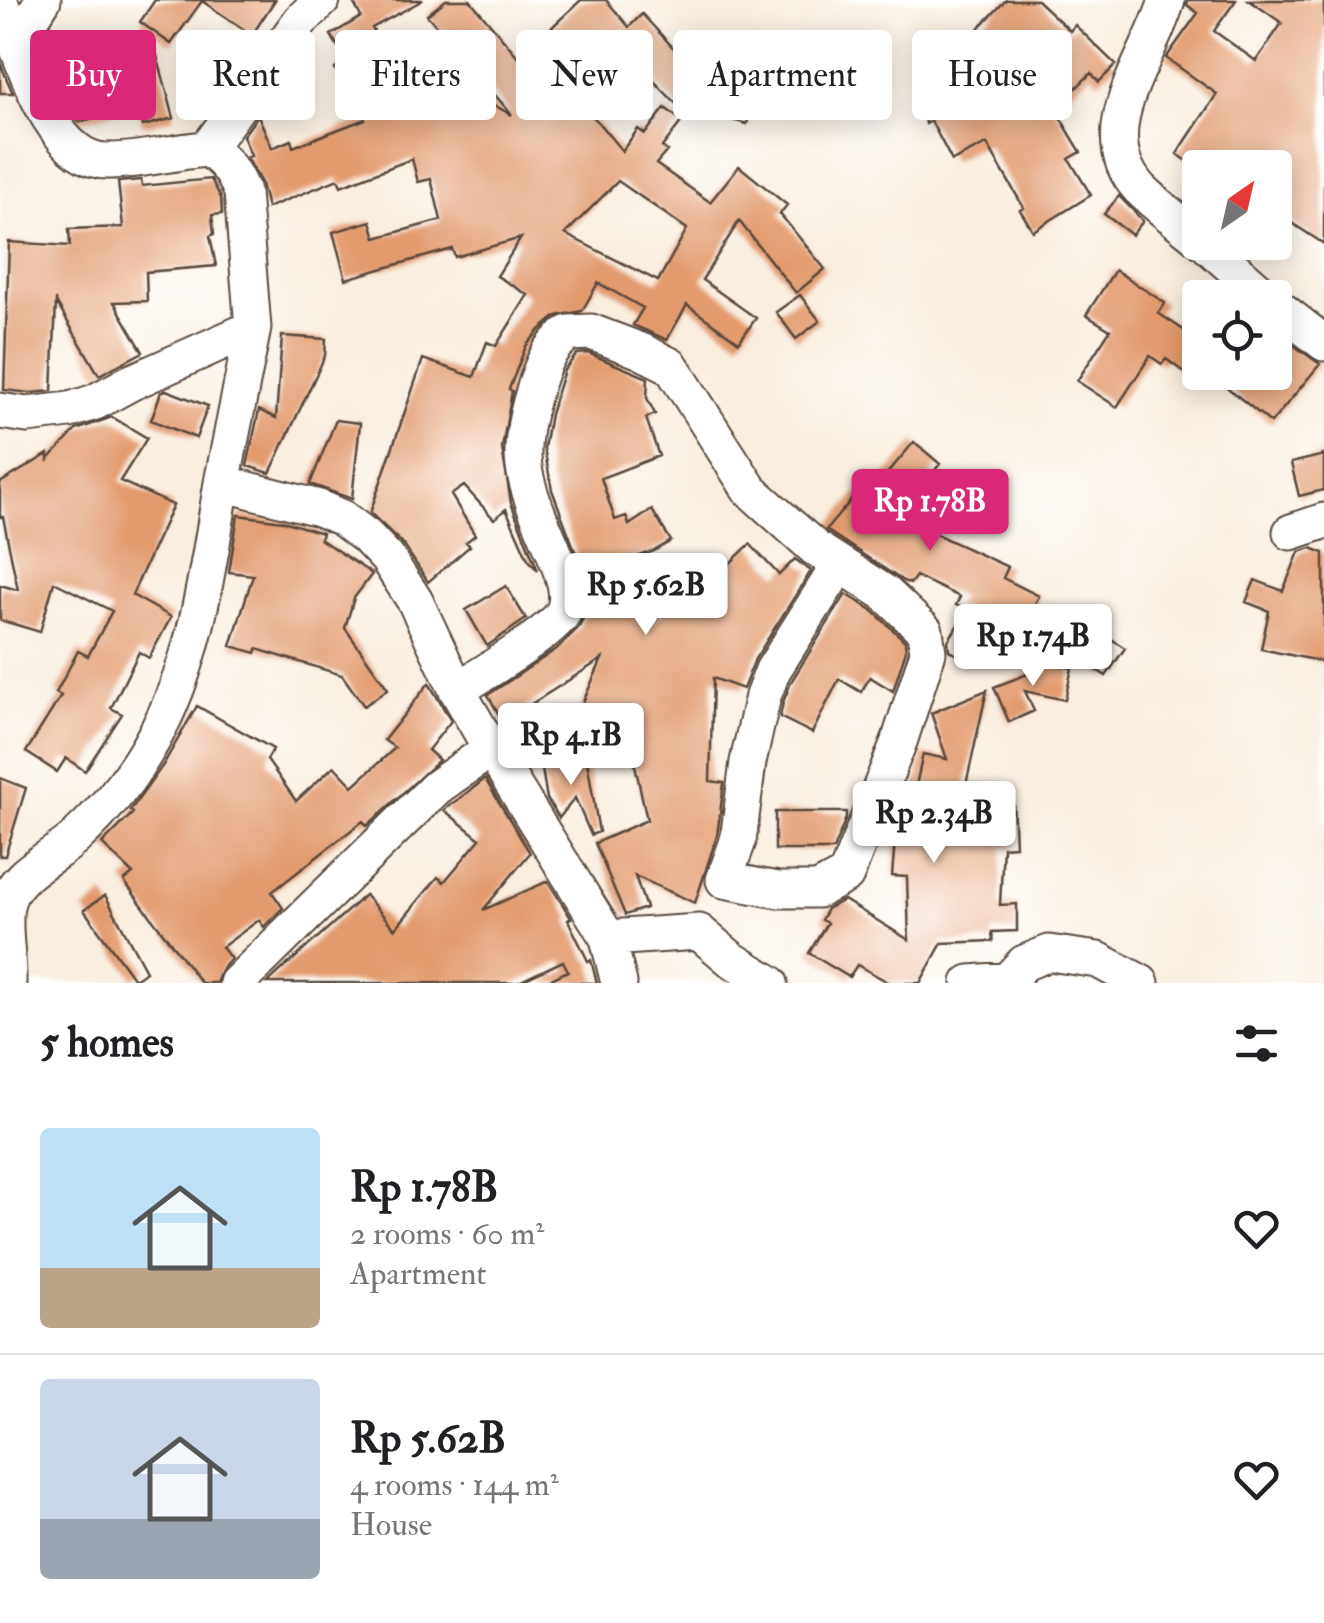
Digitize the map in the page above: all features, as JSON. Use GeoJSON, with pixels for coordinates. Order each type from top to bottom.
{"type":"FeatureCollection","features":[{"type":"Feature","properties":{"kind":"street"},"geometry":{"type":"LineString","coordinates":[[17,41],[42,0]]}},
{"type":"Feature","properties":{"kind":"street"},"geometry":{"type":"LineString","coordinates":[[207,149],[301,20],[322,0]]}},
{"type":"Feature","properties":{"kind":"street"},"geometry":{"type":"LineString","coordinates":[[1167,0],[1128,91],[1119,126],[1123,160],[1138,187],[1182,224]]}},
{"type":"Feature","properties":{"kind":"street"},"geometry":{"type":"LineString","coordinates":[[0,2],[56,132],[69,148],[86,158],[106,162],[207,149],[233,171],[242,192],[253,328],[193,645],[174,696],[120,790],[74,839],[12,890],[6,907],[8,983]]}},
{"type":"Feature","properties":{"kind":"street"},"geometry":{"type":"LineString","coordinates":[[1224,260],[1246,280]]}},
{"type":"Feature","properties":{"kind":"street"},"geometry":{"type":"LineString","coordinates":[[1292,319],[1324,344]]}},
{"type":"Feature","properties":{"kind":"street"},"geometry":{"type":"LineString","coordinates":[[0,411],[27,415],[70,410],[95,402],[253,328]]}},
{"type":"Feature","properties":{"kind":"street"},"geometry":{"type":"LineString","coordinates":[[457,690],[507,658],[565,610],[565,583],[530,497],[523,462],[528,408],[548,352],[569,333],[591,332],[670,366],[750,490],[783,522],[885,593],[925,631],[928,640],[928,652],[900,739],[846,875],[818,890],[778,890],[724,880]]}},
{"type":"Feature","properties":{"kind":"street"},"geometry":{"type":"LineString","coordinates":[[222,484],[319,508],[342,518],[386,558],[415,601],[457,690],[491,749],[608,938],[619,983]]}},
{"type":"Feature","properties":{"kind":"street"},"geometry":{"type":"LineString","coordinates":[[1290,532],[1324,521]]}},
{"type":"Feature","properties":{"kind":"street"},"geometry":{"type":"LineString","coordinates":[[699,932],[738,841],[748,762],[762,696],[773,670],[840,564]]}},
{"type":"Feature","properties":{"kind":"street"},"geometry":{"type":"LineString","coordinates":[[237,983],[437,787],[491,749]]}},
{"type":"Feature","properties":{"kind":"street"},"geometry":{"type":"LineString","coordinates":[[608,938],[699,932],[731,959],[770,983]]}},
{"type":"Feature","properties":{"kind":"street"},"geometry":{"type":"LineString","coordinates":[[970,983],[1008,980],[1024,964],[1049,953],[1098,960],[1142,983]]}},
{"type":"Feature","properties":{"kind":"building"},"geometry":{"type":"Polygon","coordinates":[[[155,0],[275,0],[255,30],[245,30],[202,1],[181,30],[176,30],[171,44],[140,22],[155,0]]]}},
{"type":"Feature","properties":{"kind":"building"},"geometry":{"type":"Polygon","coordinates":[[[352,0],[423,0],[373,30],[339,30],[361,17],[352,0]]]}},
{"type":"Feature","properties":{"kind":"building"},"geometry":{"type":"Polygon","coordinates":[[[446,0],[470,0],[495,30],[440,30],[427,15],[446,0]]]}},
{"type":"Feature","properties":{"kind":"building"},"geometry":{"type":"Polygon","coordinates":[[[581,0],[606,0],[629,27],[642,14],[673,48],[673,101],[653,80],[653,30],[549,30],[581,0]]]}},
{"type":"Feature","properties":{"kind":"building"},"geometry":{"type":"Polygon","coordinates":[[[1006,0],[1037,0],[1069,30],[976,30],[1006,0]]]}},
{"type":"Feature","properties":{"kind":"building"},"geometry":{"type":"Polygon","coordinates":[[[1188,0],[1236,0],[1214,31],[1256,61],[1282,23],[1249,0],[1324,0],[1324,244],[1292,223],[1292,150],[1182,150],[1182,157],[1177,154],[1217,94],[1166,58],[1198,13],[1187,5],[1188,0]]]}},
{"type":"Feature","properties":{"kind":"building"},"geometry":{"type":"Polygon","coordinates":[[[1075,25],[1116,65],[1099,82],[1091,73],[1072,92],[1071,30],[1075,25]]]}},
{"type":"Feature","properties":{"kind":"building"},"geometry":{"type":"Polygon","coordinates":[[[496,31],[516,54],[516,120],[596,120],[622,151],[638,129],[645,134],[665,108],[673,114],[673,120],[682,121],[662,147],[667,151],[656,164],[710,202],[739,166],[787,205],[780,214],[825,269],[796,293],[739,221],[702,280],[756,318],[739,342],[687,305],[667,340],[633,325],[643,308],[598,283],[582,311],[557,316],[526,346],[509,389],[512,391],[502,448],[511,503],[538,571],[528,559],[506,509],[494,519],[464,486],[451,495],[475,535],[466,542],[470,546],[428,582],[403,544],[370,513],[423,359],[474,377],[487,342],[496,346],[528,295],[497,276],[521,238],[455,257],[452,249],[346,279],[333,232],[371,221],[376,238],[441,220],[431,179],[418,182],[412,159],[341,186],[338,179],[267,208],[243,136],[254,120],[260,120],[272,148],[291,140],[293,147],[362,120],[496,120],[496,106],[512,115],[496,96],[496,31]],[[618,181],[565,234],[658,281],[687,229],[618,181]]]}},
{"type":"Feature","properties":{"kind":"building"},"geometry":{"type":"Polygon","coordinates":[[[156,52],[174,118],[143,126],[142,120],[156,120],[156,52]]]}},
{"type":"Feature","properties":{"kind":"building"},"geometry":{"type":"Polygon","coordinates":[[[0,62],[7,80],[13,93],[0,93],[0,62]]]}},
{"type":"Feature","properties":{"kind":"building"},"geometry":{"type":"Polygon","coordinates":[[[924,120],[1062,120],[1081,152],[1069,159],[1091,195],[1033,231],[987,144],[952,161],[931,121],[926,124],[924,120]]]}},
{"type":"Feature","properties":{"kind":"building"},"geometry":{"type":"Polygon","coordinates":[[[211,179],[221,198],[222,214],[212,215],[214,234],[210,236],[216,266],[146,272],[147,301],[114,302],[143,352],[99,375],[56,302],[52,391],[4,390],[9,242],[70,246],[69,229],[123,227],[118,182],[141,180],[142,186],[211,179]]]}},
{"type":"Feature","properties":{"kind":"building"},"geometry":{"type":"Polygon","coordinates":[[[1119,196],[1143,221],[1132,235],[1104,214],[1119,196]]]}},
{"type":"Feature","properties":{"kind":"building"},"geometry":{"type":"Polygon","coordinates":[[[1115,270],[1165,303],[1158,313],[1182,329],[1182,371],[1166,359],[1162,364],[1150,356],[1117,407],[1077,381],[1110,330],[1086,315],[1115,270]]]}},
{"type":"Feature","properties":{"kind":"building"},"geometry":{"type":"Polygon","coordinates":[[[800,295],[820,321],[796,339],[776,312],[800,295]]]}},
{"type":"Feature","properties":{"kind":"building"},"geometry":{"type":"Polygon","coordinates":[[[282,336],[326,339],[325,356],[270,473],[247,466],[259,410],[276,418],[282,336]]]}},
{"type":"Feature","properties":{"kind":"building"},"geometry":{"type":"Polygon","coordinates":[[[1292,344],[1320,364],[1271,423],[1230,390],[1292,390],[1292,344]]]}},
{"type":"Feature","properties":{"kind":"building"},"geometry":{"type":"Polygon","coordinates":[[[588,353],[648,378],[647,398],[655,414],[646,418],[659,456],[601,478],[615,520],[626,516],[629,525],[652,510],[671,541],[596,571],[638,616],[646,608],[656,620],[690,579],[702,590],[750,544],[779,575],[795,559],[811,571],[755,659],[743,689],[713,678],[710,781],[724,783],[717,836],[695,903],[635,876],[646,908],[625,915],[595,843],[647,820],[633,756],[571,729],[602,659],[503,722],[488,695],[558,648],[579,627],[586,612],[585,577],[552,490],[544,448],[564,370],[577,354],[588,353]]]}},
{"type":"Feature","properties":{"kind":"building"},"geometry":{"type":"Polygon","coordinates":[[[166,390],[208,406],[196,438],[151,420],[161,392],[166,390]]]}},
{"type":"Feature","properties":{"kind":"building"},"geometry":{"type":"Polygon","coordinates":[[[112,417],[147,438],[120,481],[173,505],[132,595],[171,617],[149,658],[139,652],[111,708],[122,714],[85,771],[66,758],[57,772],[26,752],[61,696],[56,693],[78,651],[88,656],[112,611],[54,582],[40,632],[0,620],[0,585],[18,590],[0,517],[0,483],[48,454],[48,460],[76,430],[112,417]]]}},
{"type":"Feature","properties":{"kind":"building"},"geometry":{"type":"Polygon","coordinates":[[[336,420],[360,423],[352,499],[310,484],[336,420]]]}},
{"type":"Feature","properties":{"kind":"building"},"geometry":{"type":"Polygon","coordinates":[[[914,442],[940,464],[896,516],[1008,567],[1003,578],[1039,596],[1028,617],[1008,607],[972,664],[949,650],[948,641],[967,610],[956,605],[960,597],[916,576],[910,584],[903,581],[826,530],[861,488],[869,495],[914,442]]]}},
{"type":"Feature","properties":{"kind":"building"},"geometry":{"type":"Polygon","coordinates":[[[1324,455],[1324,490],[1299,496],[1291,463],[1324,455]]]}},
{"type":"Feature","properties":{"kind":"building"},"geometry":{"type":"Polygon","coordinates":[[[238,515],[283,521],[322,533],[320,539],[372,574],[354,598],[345,628],[388,689],[364,706],[342,675],[257,649],[256,653],[231,646],[253,575],[229,572],[238,515]]]}},
{"type":"Feature","properties":{"kind":"building"},"geometry":{"type":"Polygon","coordinates":[[[1311,548],[1324,553],[1324,662],[1261,649],[1269,611],[1246,602],[1255,580],[1283,591],[1299,552],[1311,548]]]}},
{"type":"Feature","properties":{"kind":"building"},"geometry":{"type":"Polygon","coordinates":[[[506,586],[526,619],[487,646],[466,610],[506,586]]]}},
{"type":"Feature","properties":{"kind":"building"},"geometry":{"type":"Polygon","coordinates":[[[846,594],[872,610],[905,641],[906,650],[893,691],[870,677],[861,692],[839,679],[812,733],[780,717],[783,702],[792,680],[846,594]]]}},
{"type":"Feature","properties":{"kind":"building"},"geometry":{"type":"Polygon","coordinates":[[[1086,622],[1125,648],[1106,676],[1067,651],[1086,622]]]}},
{"type":"Feature","properties":{"kind":"building"},"geometry":{"type":"Polygon","coordinates":[[[1045,662],[1072,668],[1065,700],[1025,691],[1034,711],[1009,722],[994,687],[1043,668],[1045,662]]]}},
{"type":"Feature","properties":{"kind":"building"},"geometry":{"type":"Polygon","coordinates":[[[429,683],[451,721],[428,750],[439,760],[367,826],[363,821],[272,892],[283,908],[264,927],[259,920],[222,947],[231,959],[216,983],[201,983],[124,881],[133,874],[102,844],[133,813],[130,811],[163,765],[197,706],[273,749],[267,760],[296,801],[334,766],[353,786],[395,748],[384,740],[429,683]]]}},
{"type":"Feature","properties":{"kind":"building"},"geometry":{"type":"Polygon","coordinates":[[[987,690],[962,803],[1013,800],[1015,846],[1003,847],[1000,905],[1017,904],[1017,931],[992,932],[993,941],[942,943],[920,983],[890,983],[857,965],[849,977],[809,953],[827,923],[821,920],[827,909],[844,900],[909,940],[907,877],[892,876],[896,827],[889,825],[900,796],[913,799],[923,754],[947,759],[931,713],[987,690]]]}},
{"type":"Feature","properties":{"kind":"building"},"geometry":{"type":"Polygon","coordinates":[[[586,755],[599,832],[591,835],[575,798],[559,818],[547,799],[541,763],[586,755]]]}},
{"type":"Feature","properties":{"kind":"building"},"geometry":{"type":"Polygon","coordinates":[[[0,778],[26,788],[5,856],[0,856],[0,778]]]}},
{"type":"Feature","properties":{"kind":"building"},"geometry":{"type":"Polygon","coordinates":[[[485,779],[530,853],[483,910],[548,881],[571,918],[568,920],[588,961],[591,960],[597,983],[543,983],[568,971],[563,961],[517,983],[267,983],[365,895],[395,929],[438,877],[444,882],[480,839],[444,810],[485,779]]]}},
{"type":"Feature","properties":{"kind":"building"},"geometry":{"type":"Polygon","coordinates":[[[775,812],[846,812],[846,818],[833,850],[775,850],[775,812]]]}},
{"type":"Feature","properties":{"kind":"building"},"geometry":{"type":"Polygon","coordinates":[[[105,895],[146,971],[134,979],[84,910],[105,895]]]}}]}
